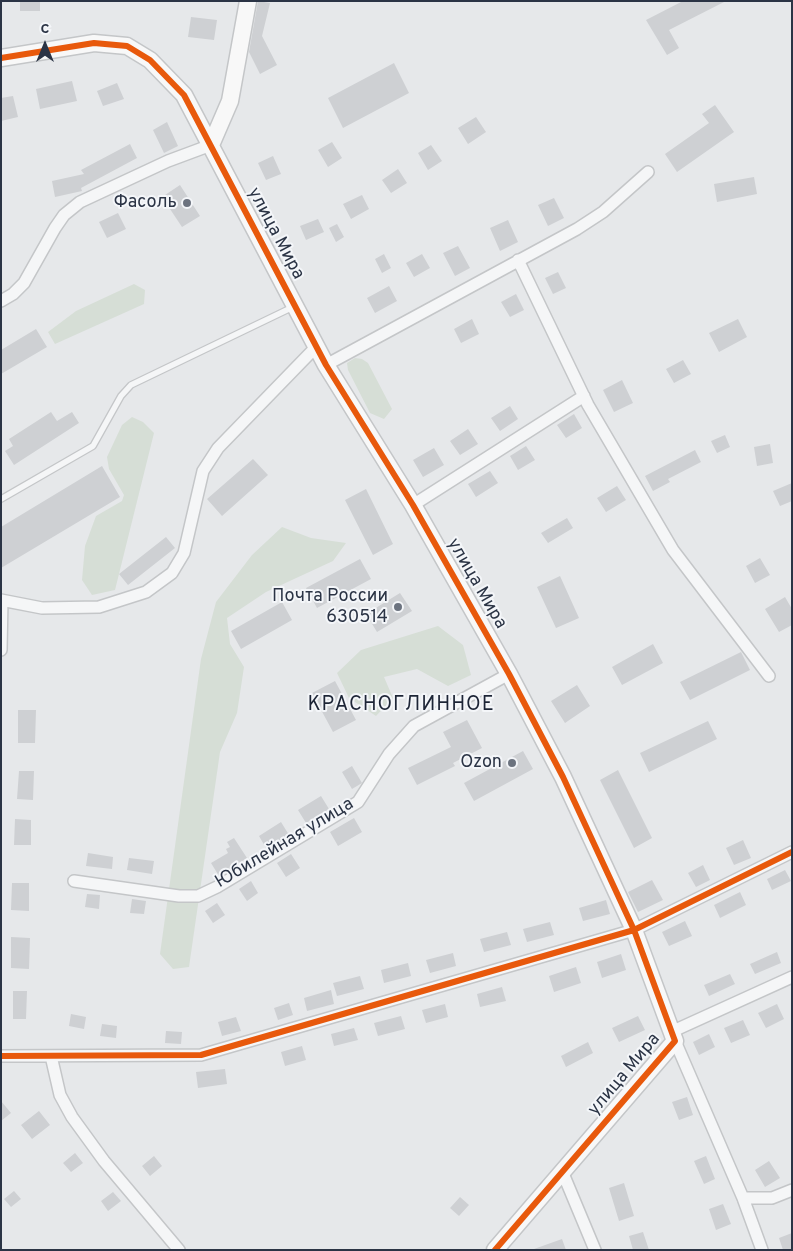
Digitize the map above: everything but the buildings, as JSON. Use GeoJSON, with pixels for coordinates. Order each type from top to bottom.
{"type":"FeatureCollection","features":[{"type":"Feature","properties":{"kind":"street"},"geometry":{"type":"LineString","coordinates":[[1,301],[13,294],[24,283],[55,228],[64,215],[80,202],[168,160],[211,144],[230,101],[248,1]]}},
{"type":"Feature","properties":{"kind":"street","name":"улица Мира"},"geometry":{"type":"LineString","coordinates":[[1,58],[94,43],[127,46],[150,60],[184,95],[326,366],[413,505],[510,674],[563,777],[634,930],[673,1037],[495,1250]]}},
{"type":"Feature","properties":{"kind":"street"},"geometry":{"type":"LineString","coordinates":[[326,366],[604,212],[648,172]]}},
{"type":"Feature","properties":{"kind":"street"},"geometry":{"type":"LineString","coordinates":[[518,260],[584,396],[673,550],[769,676]]}},
{"type":"Feature","properties":{"kind":"street"},"geometry":{"type":"LineString","coordinates":[[1,650],[2,600],[42,608],[99,607],[146,592],[172,572],[184,553],[203,471],[218,448],[316,348]]}},
{"type":"Feature","properties":{"kind":"street"},"geometry":{"type":"LineString","coordinates":[[413,505],[584,396]]}},
{"type":"Feature","properties":{"kind":"street","name":"Юбилейная улица"},"geometry":{"type":"LineString","coordinates":[[74,881],[179,896],[198,896],[217,887],[358,802],[390,754],[414,726],[510,674]]}},
{"type":"Feature","properties":{"kind":"street"},"geometry":{"type":"LineString","coordinates":[[1,1056],[201,1055],[634,930],[792,852]]}},
{"type":"Feature","properties":{"kind":"street"},"geometry":{"type":"LineString","coordinates":[[762,1250],[743,1198],[673,1037],[792,977]]}},
{"type":"Feature","properties":{"kind":"street"},"geometry":{"type":"LineString","coordinates":[[51,1056],[60,1096],[72,1117],[104,1161],[179,1250]]}},
{"type":"Feature","properties":{"kind":"street"},"geometry":{"type":"LineString","coordinates":[[562,1171],[595,1250]]}},
{"type":"Feature","properties":{"kind":"street"},"geometry":{"type":"LineString","coordinates":[[743,1198],[772,1198],[792,1190]]}},
{"type":"Feature","properties":{"kind":"lane"},"geometry":{"type":"LineString","coordinates":[[1,499],[93,446],[121,396],[131,386],[295,305]]}},
{"type":"Feature","properties":{"kind":"shaded area"},"geometry":{"type":"Polygon","coordinates":[[[134,284],[145,290],[144,304],[55,344],[48,332],[76,311],[134,284]]]}},
{"type":"Feature","properties":{"kind":"shaded area"},"geometry":{"type":"Polygon","coordinates":[[[355,358],[362,359],[368,363],[392,409],[384,419],[370,413],[348,370],[347,363],[355,358]]]}},
{"type":"Feature","properties":{"kind":"shaded area"},"geometry":{"type":"Polygon","coordinates":[[[132,417],[143,422],[154,433],[115,590],[92,595],[82,580],[85,546],[96,516],[122,501],[124,495],[109,469],[107,457],[122,425],[132,417]]]}},
{"type":"Feature","properties":{"kind":"shaded area"},"geometry":{"type":"Polygon","coordinates":[[[282,527],[311,538],[346,543],[333,561],[266,592],[227,618],[230,644],[244,667],[237,713],[220,752],[189,967],[173,969],[160,954],[201,659],[216,602],[252,555],[282,527]]]}},
{"type":"Feature","properties":{"kind":"shaded area"},"geometry":{"type":"Polygon","coordinates":[[[438,626],[463,645],[471,675],[448,686],[417,669],[384,677],[393,698],[376,716],[349,698],[337,673],[361,650],[438,626]]]}},
{"type":"Feature","properties":{"kind":"cycle path"},"geometry":{"type":"LineString","coordinates":[[1,58],[94,43],[127,46],[150,60],[184,95],[326,365],[413,505],[509,674],[563,777],[634,930],[675,1041],[495,1250]]}},
{"type":"Feature","properties":{"kind":"cycle path"},"geometry":{"type":"LineString","coordinates":[[1,1056],[201,1055],[634,930],[792,852]]}},
{"type":"Feature","properties":{"kind":"place","name":"Фасоль"},"geometry":{"type":"Point","coordinates":[187,203]}},
{"type":"Feature","properties":{"kind":"place","name":"Почта России 630514"},"geometry":{"type":"Point","coordinates":[398,607]}},
{"type":"Feature","properties":{"kind":"place","name":"Ozon"},"geometry":{"type":"Point","coordinates":[512,763]}},
{"type":"Feature","properties":{"kind":"district","name":"КРАСНОГЛИННОЕ"},"geometry":{"type":"Point","coordinates":[401,706]}}]}
